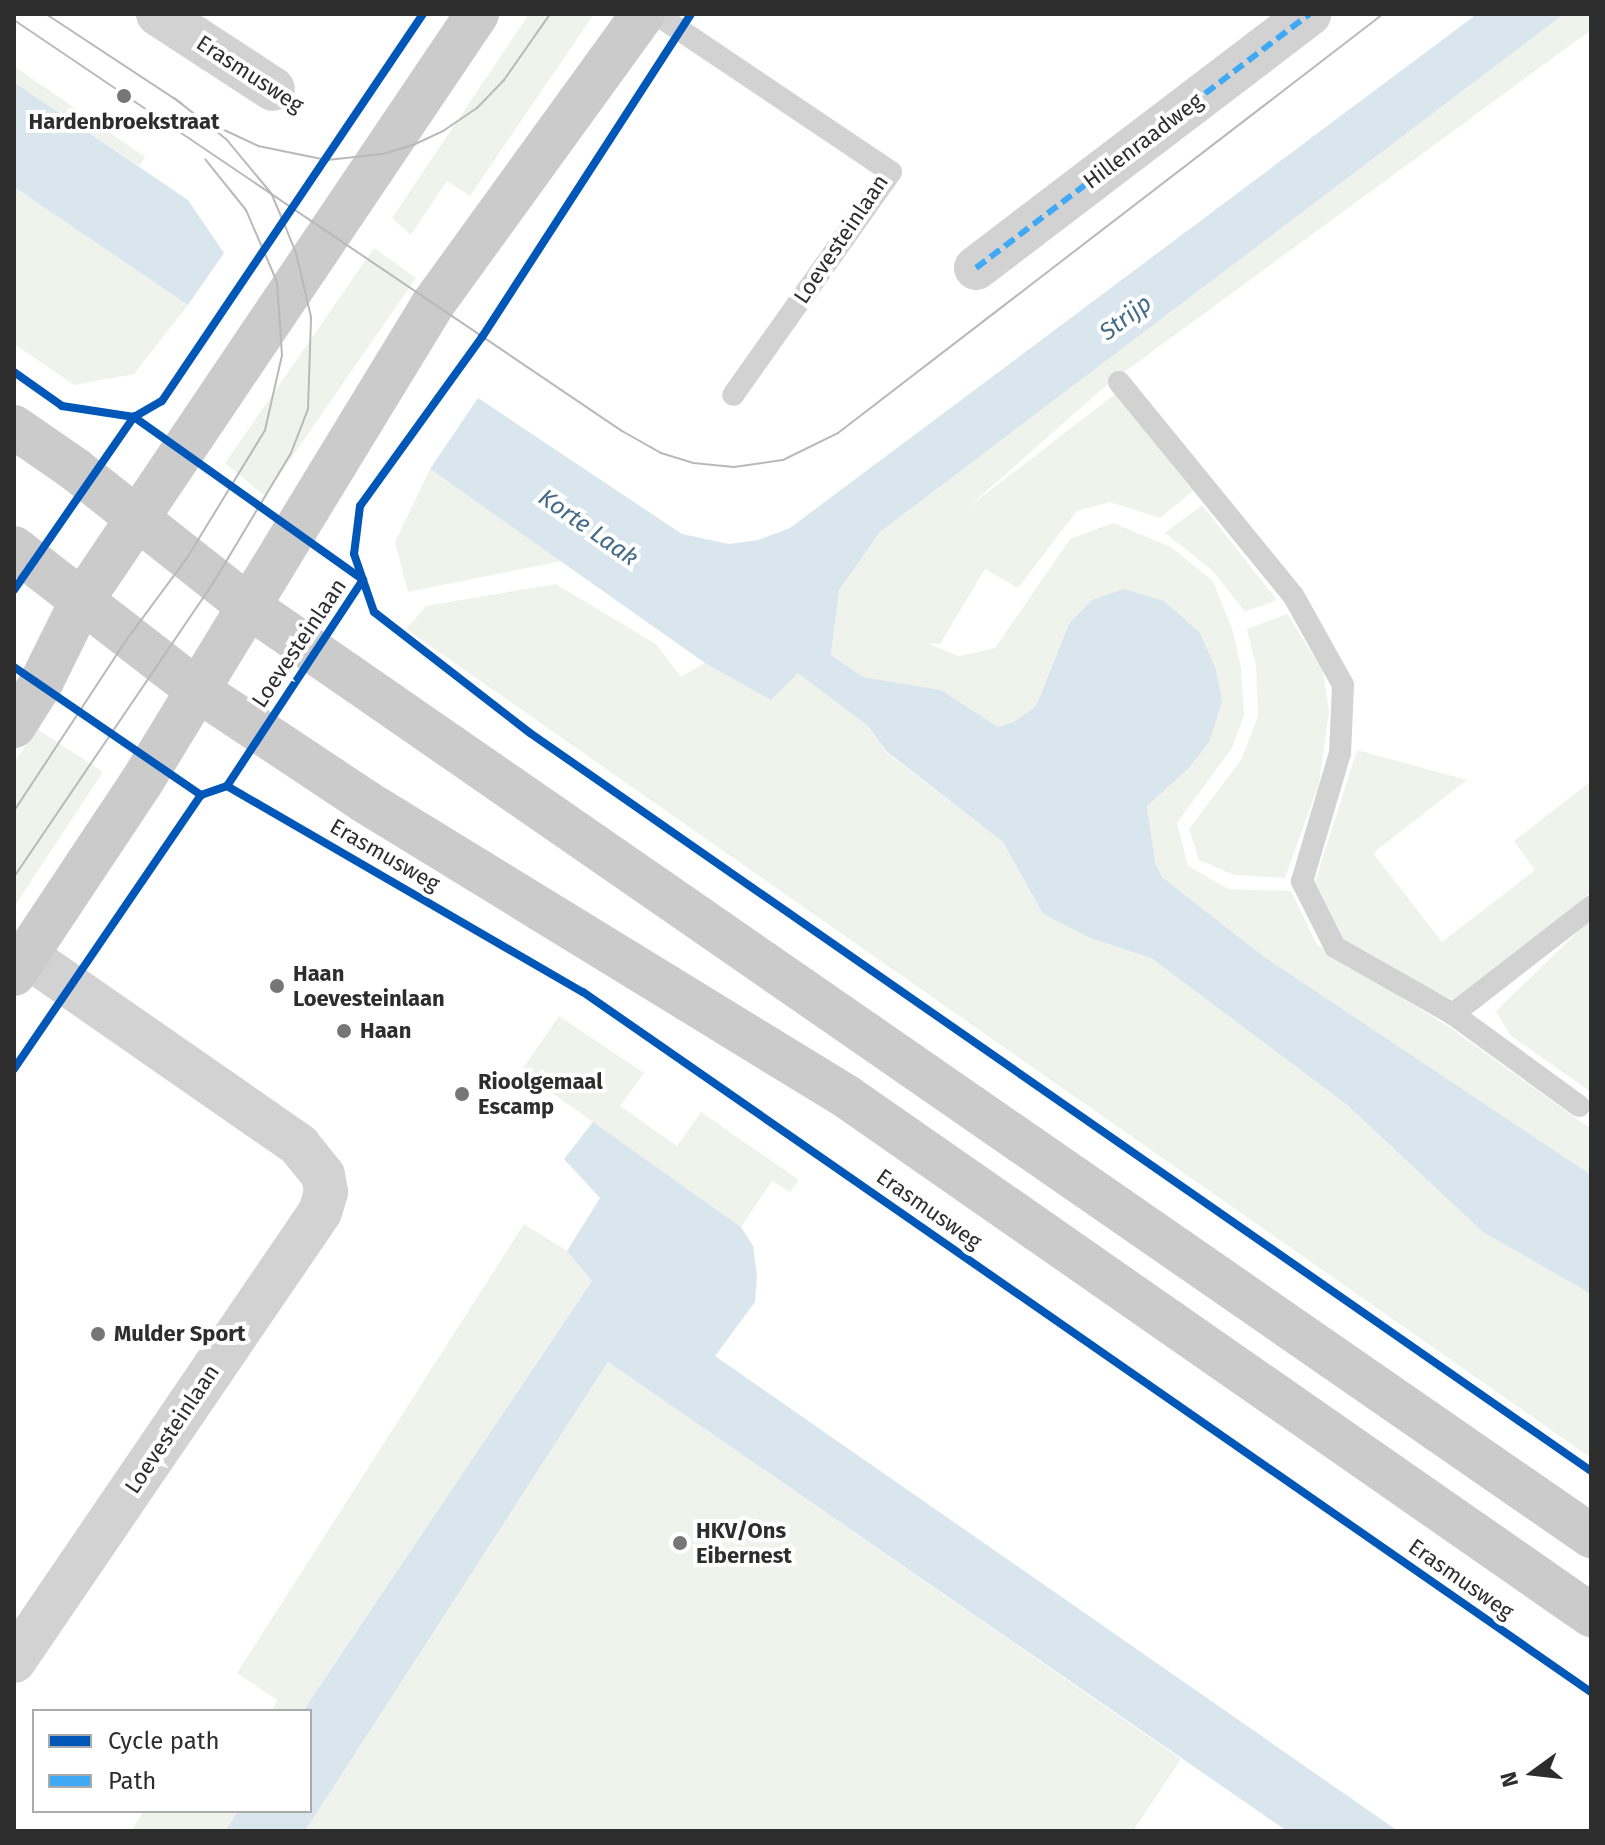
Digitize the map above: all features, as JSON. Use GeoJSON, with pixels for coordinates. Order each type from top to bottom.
{"type":"FeatureCollection","features":[{"type":"Feature","properties":{"kind":"main road"},"geometry":{"type":"LineString","coordinates":[[14,726],[40,685],[81,602],[477,14]]}},
{"type":"Feature","properties":{"kind":"main road","name":"Loevesteinlaan"},"geometry":{"type":"LineString","coordinates":[[20,964],[141,783],[433,304],[643,14]]}},
{"type":"Feature","properties":{"kind":"main road"},"geometry":{"type":"LineString","coordinates":[[14,427],[137,518],[248,606],[1591,1536]]}},
{"type":"Feature","properties":{"kind":"main road","name":"Erasmusweg"},"geometry":{"type":"LineString","coordinates":[[14,548],[196,689],[366,802],[847,1097],[1591,1615]]}},
{"type":"Feature","properties":{"kind":"street","name":"Erasmusweg"},"geometry":{"type":"LineString","coordinates":[[158,14],[273,89]]}},
{"type":"Feature","properties":{"kind":"street","name":"Hillenraadweg"},"geometry":{"type":"LineString","coordinates":[[976,268],[1309,14]]}},
{"type":"Feature","properties":{"kind":"street","name":"Loevesteinlaan"},"geometry":{"type":"LineString","coordinates":[[14,1661],[320,1212],[326,1192],[323,1175],[299,1145],[205,1079],[20,964]]}},
{"type":"Feature","properties":{"kind":"lane","name":"Loevesteinlaan"},"geometry":{"type":"LineString","coordinates":[[656,14],[891,172],[733,395]]}},
{"type":"Feature","properties":{"kind":"lane"},"geometry":{"type":"LineString","coordinates":[[1119,382],[1293,595],[1343,685],[1340,753],[1302,881],[1335,947],[1453,1014],[1579,1106]]}},
{"type":"Feature","properties":{"kind":"lane"},"geometry":{"type":"LineString","coordinates":[[1453,1014],[1591,907]]}},
{"type":"Feature","properties":{"kind":"shaded area"},"geometry":{"type":"Polygon","coordinates":[[[529,14],[594,14],[470,196],[447,181],[411,235],[392,218],[529,14]]]}},
{"type":"Feature","properties":{"kind":"shaded area"},"geometry":{"type":"Polygon","coordinates":[[[1564,14],[1591,14],[1591,30],[1108,384],[966,509],[1115,394],[1193,491],[1160,518],[1110,502],[1077,511],[1018,588],[985,569],[940,644],[926,643],[959,656],[995,648],[1070,539],[1113,523],[1171,547],[1213,581],[1233,632],[1241,668],[1244,715],[1232,748],[1177,823],[1188,866],[1228,889],[1291,891],[1317,945],[1449,1027],[1591,1129],[1591,1175],[1263,956],[1162,877],[1155,862],[1147,806],[1189,768],[1208,742],[1222,702],[1069,624],[1036,706],[1014,722],[998,727],[941,690],[863,677],[831,655],[839,590],[880,532],[1564,14]]]}},
{"type":"Feature","properties":{"kind":"shaded area"},"geometry":{"type":"Polygon","coordinates":[[[14,66],[145,157],[139,166],[14,82],[14,66]]]}},
{"type":"Feature","properties":{"kind":"shaded area"},"geometry":{"type":"Polygon","coordinates":[[[14,187],[188,305],[134,374],[74,385],[14,344],[14,187]]]}},
{"type":"Feature","properties":{"kind":"shaded area"},"geometry":{"type":"Polygon","coordinates":[[[374,248],[416,278],[265,496],[225,463],[374,248]]]}},
{"type":"Feature","properties":{"kind":"shaded area"},"geometry":{"type":"Polygon","coordinates":[[[430,469],[561,561],[408,592],[395,542],[430,469]]]}},
{"type":"Feature","properties":{"kind":"shaded area"},"geometry":{"type":"Polygon","coordinates":[[[1202,505],[1277,600],[1245,612],[1212,570],[1165,533],[1202,505]]]}},
{"type":"Feature","properties":{"kind":"shaded area"},"geometry":{"type":"Polygon","coordinates":[[[556,584],[656,644],[681,677],[705,663],[771,700],[798,672],[868,726],[886,752],[1003,842],[1043,914],[1090,938],[1151,958],[1346,1104],[1483,1232],[1591,1294],[1591,1458],[406,629],[426,606],[556,584]]]}},
{"type":"Feature","properties":{"kind":"shaded area"},"geometry":{"type":"Polygon","coordinates":[[[1287,614],[1323,671],[1329,712],[1319,783],[1285,878],[1234,875],[1199,860],[1189,829],[1241,760],[1258,716],[1256,666],[1247,629],[1287,614]]]}},
{"type":"Feature","properties":{"kind":"shaded area"},"geometry":{"type":"Polygon","coordinates":[[[37,729],[103,772],[14,907],[14,763],[37,729]]]}},
{"type":"Feature","properties":{"kind":"shaded area"},"geometry":{"type":"Polygon","coordinates":[[[1357,750],[1467,780],[1373,853],[1442,942],[1535,870],[1514,841],[1591,781],[1591,893],[1455,1001],[1348,948],[1315,882],[1357,750]]]}},
{"type":"Feature","properties":{"kind":"shaded area"},"geometry":{"type":"Polygon","coordinates":[[[1591,919],[1591,1092],[1511,1036],[1496,1011],[1591,919]]]}},
{"type":"Feature","properties":{"kind":"shaded area"},"geometry":{"type":"Polygon","coordinates":[[[559,1016],[644,1073],[620,1106],[677,1146],[701,1112],[799,1180],[790,1192],[772,1181],[741,1227],[521,1071],[559,1016]]]}},
{"type":"Feature","properties":{"kind":"shaded area"},"geometry":{"type":"Polygon","coordinates":[[[524,1224],[567,1251],[592,1281],[304,1709],[273,1709],[277,1700],[237,1673],[524,1224]]]}},
{"type":"Feature","properties":{"kind":"shaded area","name":"HKV/Ons Eibernest"},"geometry":{"type":"Polygon","coordinates":[[[608,1362],[1181,1759],[1133,1831],[305,1831],[608,1362]]]}},
{"type":"Feature","properties":{"kind":"shaded area"},"geometry":{"type":"Polygon","coordinates":[[[143,1813],[237,1813],[225,1831],[131,1831],[143,1813]]]}},
{"type":"Feature","properties":{"kind":"water"},"geometry":{"type":"Polygon","coordinates":[[[1477,14],[1564,14],[880,532],[839,590],[831,655],[863,677],[941,690],[998,727],[1014,722],[1036,706],[1069,624],[1092,600],[1124,589],[1164,601],[1200,633],[1216,670],[1222,702],[1209,742],[1189,768],[1147,806],[1155,862],[1162,877],[1263,956],[1591,1175],[1591,1294],[1483,1232],[1346,1104],[1151,958],[1090,938],[1043,914],[1003,842],[886,751],[868,726],[798,673],[771,700],[705,663],[430,469],[478,398],[682,534],[729,544],[758,540],[790,528],[1477,14]]]}},
{"type":"Feature","properties":{"kind":"water"},"geometry":{"type":"Polygon","coordinates":[[[14,82],[188,200],[224,253],[188,305],[14,187],[14,82]]]}},
{"type":"Feature","properties":{"kind":"water"},"geometry":{"type":"Polygon","coordinates":[[[593,1122],[741,1227],[753,1246],[757,1276],[755,1302],[715,1356],[1398,1831],[1287,1831],[608,1362],[305,1831],[225,1831],[237,1813],[312,1813],[312,1709],[304,1709],[592,1281],[567,1251],[600,1198],[564,1159],[593,1122]]]}},
{"type":"Feature","properties":{"kind":"tram line"},"geometry":{"type":"LineString","coordinates":[[46,14],[181,103]]}},
{"type":"Feature","properties":{"kind":"tram line"},"geometry":{"type":"LineString","coordinates":[[222,129],[258,146],[327,160],[383,154],[413,145],[443,131],[477,108],[504,80],[550,14]]}},
{"type":"Feature","properties":{"kind":"tram line"},"geometry":{"type":"LineString","coordinates":[[14,20],[622,431],[661,453],[693,463],[734,467],[783,460],[838,433],[1383,14]]}},
{"type":"Feature","properties":{"kind":"tram line"},"geometry":{"type":"LineString","coordinates":[[14,877],[215,580],[291,453],[308,409],[311,317],[296,253],[271,193],[226,139],[174,98]]}},
{"type":"Feature","properties":{"kind":"tram line"},"geometry":{"type":"LineString","coordinates":[[14,811],[127,639],[187,558],[265,430],[282,355],[277,282],[246,210],[205,159]]}},
{"type":"Feature","properties":{"kind":"marked path"},"geometry":{"type":"LineString","coordinates":[[976,268],[1309,14]]}},
{"type":"Feature","properties":{"kind":"cycle path"},"geometry":{"type":"LineString","coordinates":[[14,590],[134,417],[162,401],[423,14]]}},
{"type":"Feature","properties":{"kind":"cycle path"},"geometry":{"type":"LineString","coordinates":[[691,14],[482,337],[360,506],[354,554],[374,612],[530,733],[1591,1471]]}},
{"type":"Feature","properties":{"kind":"cycle path"},"geometry":{"type":"LineString","coordinates":[[14,372],[62,406],[134,417]]}},
{"type":"Feature","properties":{"kind":"cycle path"},"geometry":{"type":"LineString","coordinates":[[134,417],[363,580]]}},
{"type":"Feature","properties":{"kind":"cycle path"},"geometry":{"type":"LineString","coordinates":[[14,1069],[201,795],[227,786],[363,580]]}},
{"type":"Feature","properties":{"kind":"cycle path"},"geometry":{"type":"LineString","coordinates":[[14,667],[201,795]]}},
{"type":"Feature","properties":{"kind":"cycle path"},"geometry":{"type":"LineString","coordinates":[[227,786],[583,992],[1591,1692]]}},
{"type":"Feature","properties":{"kind":"place","name":"Hardenbroekstraat"},"geometry":{"type":"Point","coordinates":[124,96]}},
{"type":"Feature","properties":{"kind":"place","name":"Haan Loevesteinlaan"},"geometry":{"type":"Point","coordinates":[277,986]}},
{"type":"Feature","properties":{"kind":"place","name":"Haan"},"geometry":{"type":"Point","coordinates":[344,1031]}},
{"type":"Feature","properties":{"kind":"place","name":"Rioolgemaal Escamp"},"geometry":{"type":"Point","coordinates":[462,1094]}},
{"type":"Feature","properties":{"kind":"place","name":"Mulder Sport"},"geometry":{"type":"Point","coordinates":[98,1334]}},
{"type":"Feature","properties":{"kind":"place","name":"HKV/Ons Eibernest"},"geometry":{"type":"Point","coordinates":[680,1543]}},
{"type":"Feature","properties":{"kind":"water label","name":"Strijp"},"geometry":{"type":"Point","coordinates":[1126,318]}},
{"type":"Feature","properties":{"kind":"water label","name":"Korte Laak"},"geometry":{"type":"Point","coordinates":[588,528]}}]}
